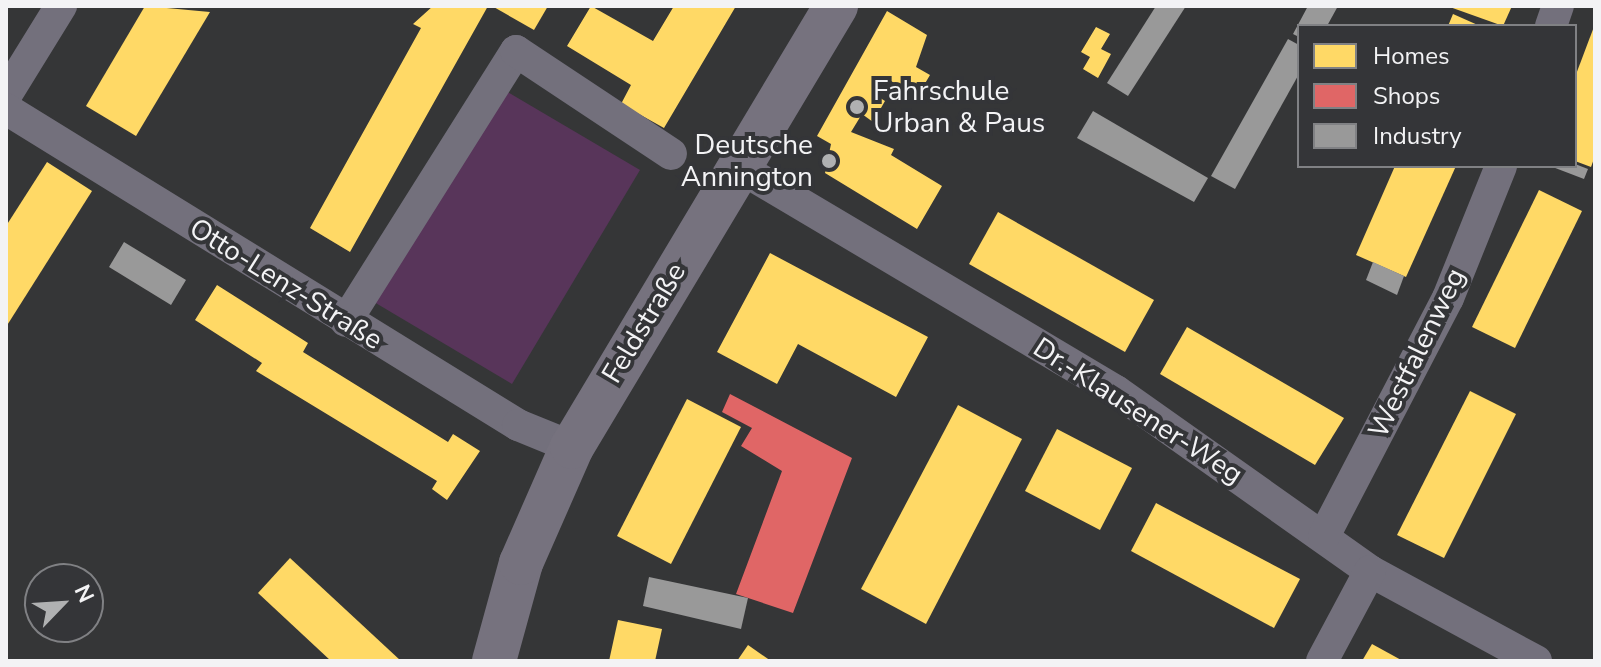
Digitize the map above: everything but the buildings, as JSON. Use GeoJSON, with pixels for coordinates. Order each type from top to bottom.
{"type":"FeatureCollection","features":[{"type":"Feature","properties":{"kind":"main road","name":"Feldstraße"},"geometry":{"type":"LineString","coordinates":[[494,661],[521,563],[572,447],[737,166],[836,6]]}},
{"type":"Feature","properties":{"kind":"street"},"geometry":{"type":"LineString","coordinates":[[6,95],[61,6]]}},
{"type":"Feature","properties":{"kind":"street"},"geometry":{"type":"LineString","coordinates":[[346,321],[516,51],[671,154]]}},
{"type":"Feature","properties":{"kind":"street","name":"Otto-Lenz-Straße"},"geometry":{"type":"LineString","coordinates":[[6,109],[518,425],[572,447]]}},
{"type":"Feature","properties":{"kind":"street","name":"Dr.-Klausener-Weg"},"geometry":{"type":"LineString","coordinates":[[737,166],[1116,391],[1370,571],[1536,661]]}},
{"type":"Feature","properties":{"kind":"street","name":"Westfalenweg"},"geometry":{"type":"LineString","coordinates":[[1324,536],[1448,298],[1500,168]]}},
{"type":"Feature","properties":{"kind":"street"},"geometry":{"type":"LineString","coordinates":[[1322,661],[1370,571]]}},
{"type":"Feature","properties":{"kind":"shaded area"},"geometry":{"type":"Polygon","coordinates":[[[501,88],[640,170],[512,384],[374,302],[501,88]]]}},
{"type":"Feature","properties":{"kind":"place","name":"Fahrschule Urban & Paus"},"geometry":{"type":"Point","coordinates":[857,107]}},
{"type":"Feature","properties":{"kind":"place","name":"Deutsche Annington"},"geometry":{"type":"Point","coordinates":[829,161]}}]}
